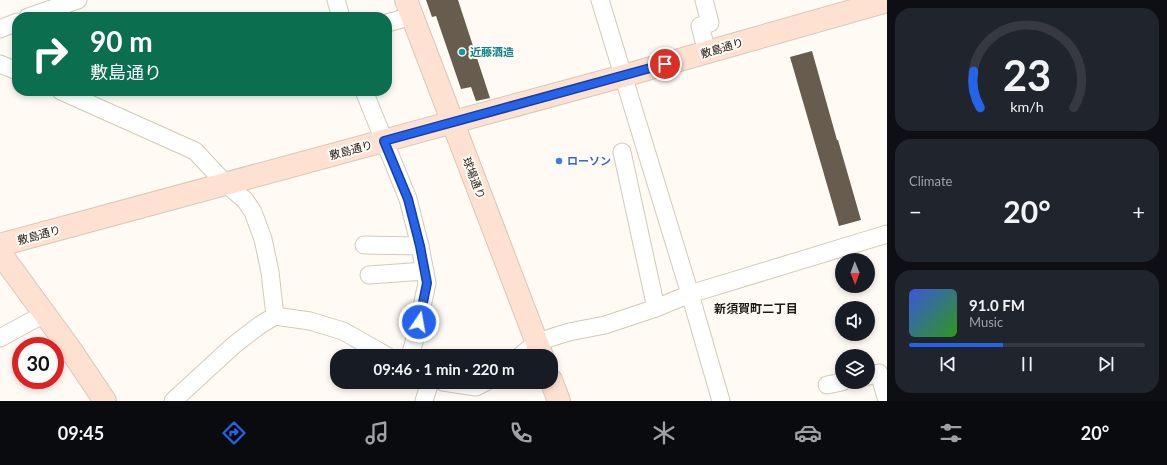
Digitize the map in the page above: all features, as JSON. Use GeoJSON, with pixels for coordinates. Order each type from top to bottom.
{"type":"FeatureCollection","features":[{"type":"Feature","properties":{"kind":"street"},"geometry":{"type":"LineString","coordinates":[[43,12],[78,0]]}},
{"type":"Feature","properties":{"kind":"street"},"geometry":{"type":"LineString","coordinates":[[336,0],[340,12]]}},
{"type":"Feature","properties":{"kind":"street"},"geometry":{"type":"LineString","coordinates":[[600,0],[690,294],[721,401]]}},
{"type":"Feature","properties":{"kind":"street"},"geometry":{"type":"LineString","coordinates":[[704,0],[710,23],[700,26],[707,52]]}},
{"type":"Feature","properties":{"kind":"street","name":"敷島通り"},"geometry":{"type":"LineString","coordinates":[[0,245],[623,76],[887,1]]}},
{"type":"Feature","properties":{"kind":"street"},"geometry":{"type":"LineString","coordinates":[[392,20],[409,8]]}},
{"type":"Feature","properties":{"kind":"street","name":"球場通り"},"geometry":{"type":"LineString","coordinates":[[409,8],[539,349]]}},
{"type":"Feature","properties":{"kind":"street"},"geometry":{"type":"LineString","coordinates":[[0,29],[12,24]]}},
{"type":"Feature","properties":{"kind":"street"},"geometry":{"type":"LineString","coordinates":[[0,64],[12,69]]}},
{"type":"Feature","properties":{"kind":"street"},"geometry":{"type":"LineString","coordinates":[[72,96],[196,151],[225,183],[245,200],[253,212],[264,239],[270,272],[275,316]]}},
{"type":"Feature","properties":{"kind":"street"},"geometry":{"type":"LineString","coordinates":[[366,96],[408,199],[425,271],[427,283],[412,349]]}},
{"type":"Feature","properties":{"kind":"street"},"geometry":{"type":"LineString","coordinates":[[622,152],[656,308]]}},
{"type":"Feature","properties":{"kind":"street"},"geometry":{"type":"LineString","coordinates":[[539,349],[569,332],[605,325],[656,308],[690,294],[887,234]]}},
{"type":"Feature","properties":{"kind":"street"},"geometry":{"type":"LineString","coordinates":[[364,245],[420,246]]}},
{"type":"Feature","properties":{"kind":"street"},"geometry":{"type":"LineString","coordinates":[[0,253],[68,346],[104,401]]}},
{"type":"Feature","properties":{"kind":"street"},"geometry":{"type":"LineString","coordinates":[[369,275],[425,271]]}},
{"type":"Feature","properties":{"kind":"street"},"geometry":{"type":"LineString","coordinates":[[0,338],[44,314]]}},
{"type":"Feature","properties":{"kind":"street"},"geometry":{"type":"LineString","coordinates":[[173,401],[234,345],[260,325],[275,316],[310,321],[343,331],[375,349]]}},
{"type":"Feature","properties":{"kind":"street"},"geometry":{"type":"LineString","coordinates":[[875,374],[879,373],[887,401]]}},
{"type":"Feature","properties":{"kind":"street"},"geometry":{"type":"LineString","coordinates":[[424,401],[428,389]]}},
{"type":"Feature","properties":{"kind":"street"},"geometry":{"type":"LineString","coordinates":[[554,389],[559,401]]}},
{"type":"Feature","properties":{"kind":"building","name":"近藤酒造"},"geometry":{"type":"Polygon","coordinates":[[[426,0],[458,0],[490,98],[476,101],[471,87],[461,89],[436,16],[432,17],[426,0]]]}},
{"type":"Feature","properties":{"kind":"building"},"geometry":{"type":"Polygon","coordinates":[[[812,51],[861,220],[839,226],[790,57],[812,51]]]}},
{"type":"Feature","properties":{"kind":"place","name":"近藤酒造"},"geometry":{"type":"Point","coordinates":[462,52]}},
{"type":"Feature","properties":{"kind":"place","name":"ローソン"},"geometry":{"type":"Point","coordinates":[559,161]}},
{"type":"Feature","properties":{"kind":"district","name":"新須賀町二丁目"},"geometry":{"type":"Point","coordinates":[756,309]}},
{"type":"Feature","properties":{"kind":"route"},"geometry":{"type":"LineString","coordinates":[[419,322],[427,283],[420,246],[408,199],[384,141],[665,64]]}}]}
